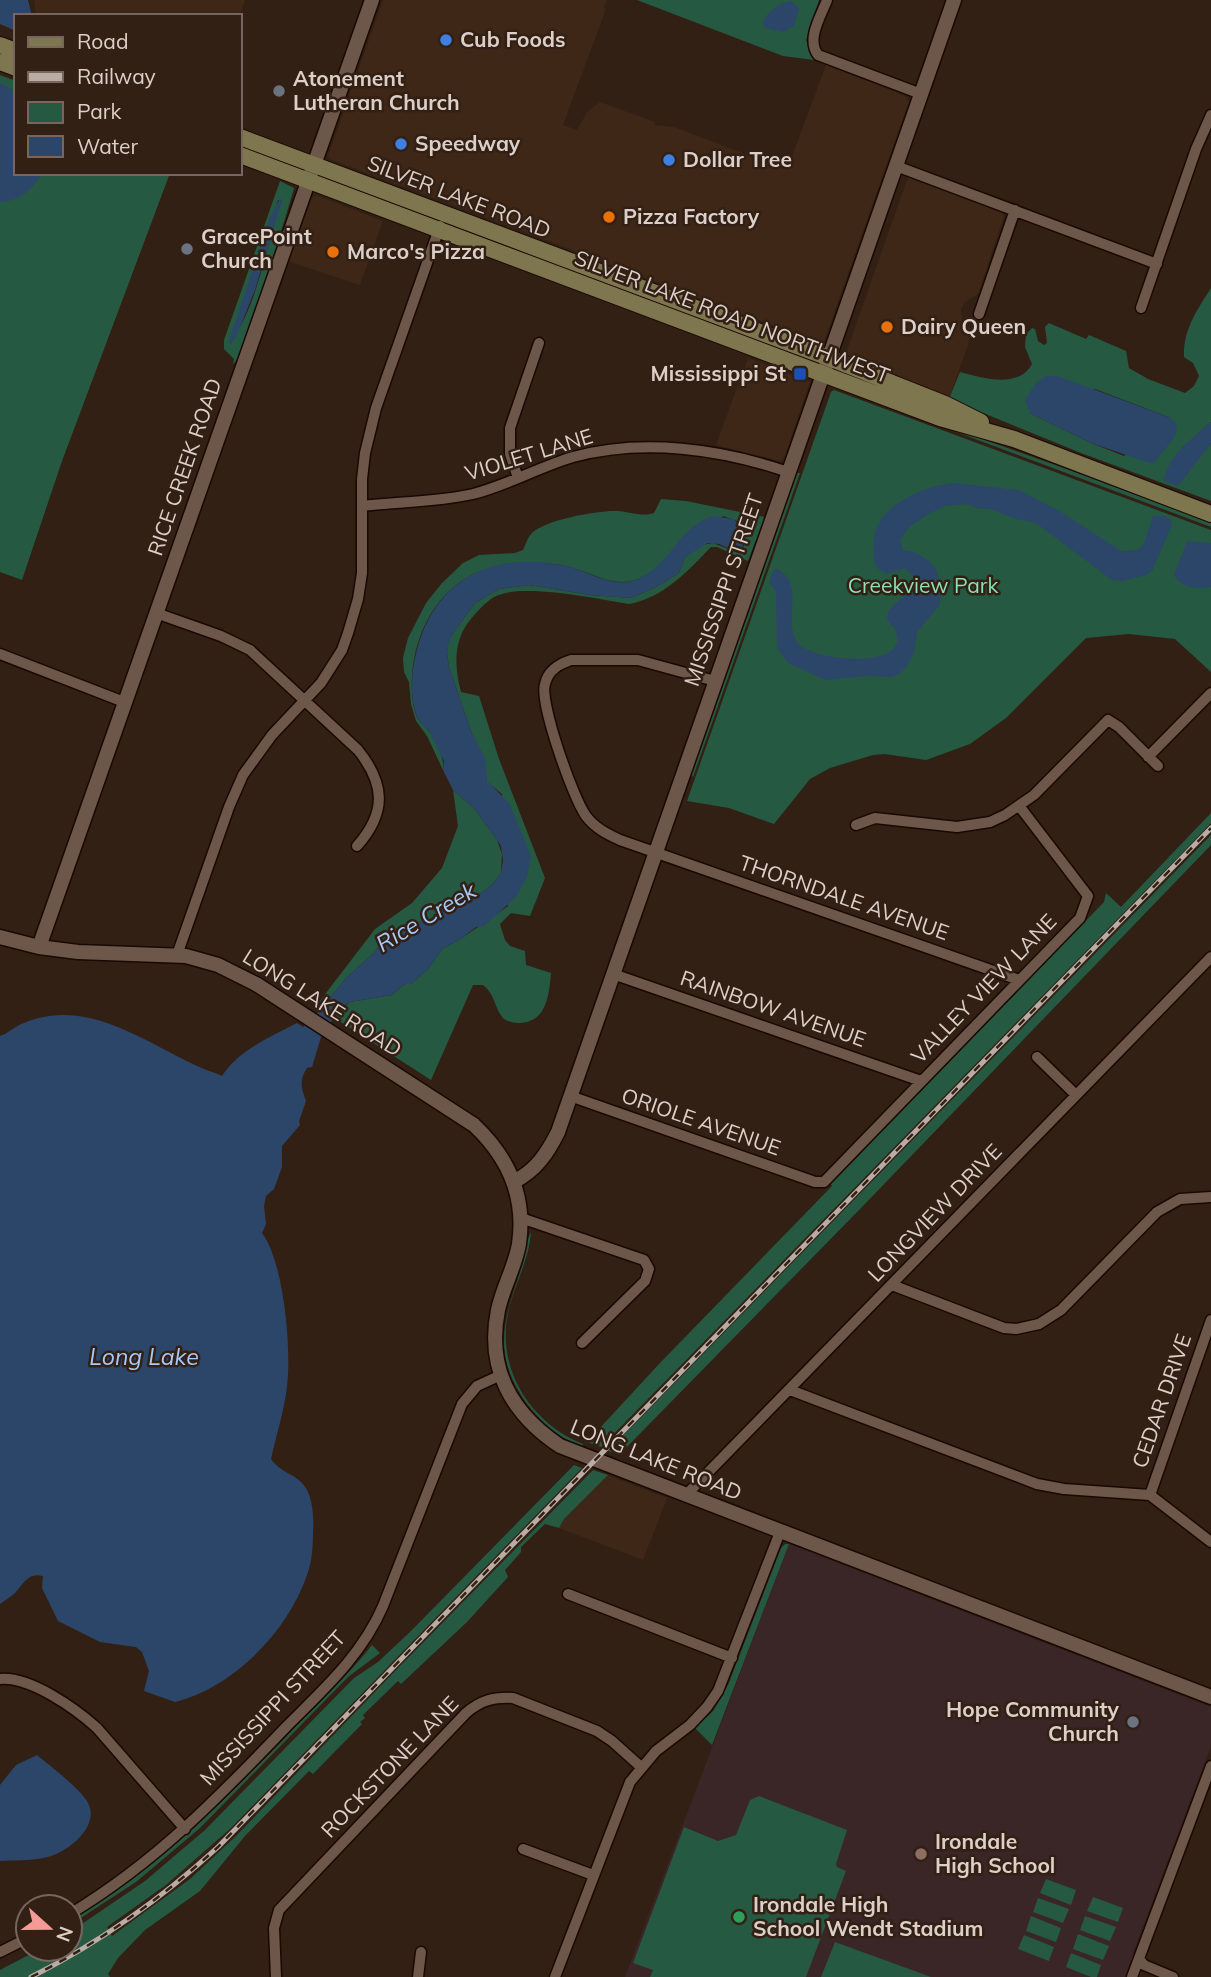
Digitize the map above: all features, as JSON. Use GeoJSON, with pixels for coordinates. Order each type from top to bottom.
{"type":"FeatureCollection","features":[{"type":"Feature","properties":{"kind":"main road","name":"SILVER LAKE ROAD"},"geometry":{"type":"LineString","coordinates":[[242,138],[313,165],[442,222],[829,358],[945,404],[1014,439]]}},
{"type":"Feature","properties":{"kind":"main road","name":"SILVER LAKE ROAD NORTHWEST"},"geometry":{"type":"LineString","coordinates":[[242,156],[307,181],[442,222],[824,375],[940,418],[1014,439],[1211,513]]}},
{"type":"Feature","properties":{"kind":"street","name":"RICE CREEK ROAD"},"geometry":{"type":"LineString","coordinates":[[39,947],[372,0]]}},
{"type":"Feature","properties":{"kind":"street"},"geometry":{"type":"LineString","coordinates":[[827,0],[813,38],[815,50],[824,58],[921,94]]}},
{"type":"Feature","properties":{"kind":"street","name":"MISSISSIPPI STREET"},"geometry":{"type":"LineString","coordinates":[[515,1181],[534,1170],[547,1154],[558,1132],[954,0]]}},
{"type":"Feature","properties":{"kind":"street"},"geometry":{"type":"LineString","coordinates":[[1141,308],[1202,133],[1211,115]]}},
{"type":"Feature","properties":{"kind":"street"},"geometry":{"type":"LineString","coordinates":[[896,166],[1157,264]]}},
{"type":"Feature","properties":{"kind":"street"},"geometry":{"type":"LineString","coordinates":[[979,314],[1015,210]]}},
{"type":"Feature","properties":{"kind":"street"},"geometry":{"type":"LineString","coordinates":[[177,955],[229,807],[243,775],[265,743],[321,683],[342,650],[355,611],[362,573],[363,466],[370,431],[442,222]]}},
{"type":"Feature","properties":{"kind":"street"},"geometry":{"type":"LineString","coordinates":[[518,478],[510,454],[510,428],[539,343]]}},
{"type":"Feature","properties":{"kind":"street","name":"VIOLET LANE"},"geometry":{"type":"LineString","coordinates":[[362,506],[469,495],[576,456],[622,450],[705,450],[788,472]]}},
{"type":"Feature","properties":{"kind":"street"},"geometry":{"type":"LineString","coordinates":[[156,613],[229,639],[250,650],[358,750],[371,766],[378,790],[377,811],[367,835],[357,846]]}},
{"type":"Feature","properties":{"kind":"street"},"geometry":{"type":"LineString","coordinates":[[0,654],[124,702]]}},
{"type":"Feature","properties":{"kind":"street","name":"THORNDALE AVENUE"},"geometry":{"type":"LineString","coordinates":[[715,681],[651,662],[578,659],[562,663],[554,669],[546,680],[543,696],[545,706],[580,807],[597,828],[608,835],[1019,980]]}},
{"type":"Feature","properties":{"kind":"street"},"geometry":{"type":"LineString","coordinates":[[1148,757],[1211,693]]}},
{"type":"Feature","properties":{"kind":"street"},"geometry":{"type":"LineString","coordinates":[[856,825],[875,818],[942,827],[990,822],[1020,807],[1108,720],[1119,727],[1158,766]]}},
{"type":"Feature","properties":{"kind":"street","name":"VALLEY VIEW LANE"},"geometry":{"type":"LineString","coordinates":[[820,1183],[827,1179],[1080,918],[1087,896],[1020,807]]}},
{"type":"Feature","properties":{"kind":"street","name":"LONG LAKE ROAD"},"geometry":{"type":"LineString","coordinates":[[0,937],[39,947],[78,952],[177,955],[202,960],[233,972],[474,1125],[502,1156],[515,1181],[521,1218],[517,1253],[500,1302],[496,1325],[495,1341],[501,1375],[509,1394],[526,1419],[560,1446],[1210,1693]]}},
{"type":"Feature","properties":{"kind":"street","name":"LONGVIEW DRIVE"},"geometry":{"type":"LineString","coordinates":[[686,1495],[1211,957]]}},
{"type":"Feature","properties":{"kind":"street","name":"RAINBOW AVENUE"},"geometry":{"type":"LineString","coordinates":[[613,974],[921,1081]]}},
{"type":"Feature","properties":{"kind":"street"},"geometry":{"type":"LineString","coordinates":[[1037,1057],[1076,1095]]}},
{"type":"Feature","properties":{"kind":"street","name":"ORIOLE AVENUE"},"geometry":{"type":"LineString","coordinates":[[570,1096],[820,1183]]}},
{"type":"Feature","properties":{"kind":"street"},"geometry":{"type":"LineString","coordinates":[[892,1285],[1004,1328],[1028,1328],[1048,1320],[1061,1310],[1157,1212],[1180,1199],[1211,1198]]}},
{"type":"Feature","properties":{"kind":"street"},"geometry":{"type":"LineString","coordinates":[[521,1218],[644,1260],[649,1269],[645,1281],[582,1343]]}},
{"type":"Feature","properties":{"kind":"street"},"geometry":{"type":"LineString","coordinates":[[649,1269],[662,1265]]}},
{"type":"Feature","properties":{"kind":"street","name":"CEDAR DRIVE"},"geometry":{"type":"LineString","coordinates":[[1150,1495],[1211,1320]]}},
{"type":"Feature","properties":{"kind":"street","name":"MISSISSIPPI STREET"},"geometry":{"type":"LineString","coordinates":[[84,1905],[125,1878],[185,1829],[227,1790],[359,1650],[373,1629],[383,1606],[462,1404],[477,1386],[501,1375]]}},
{"type":"Feature","properties":{"kind":"street"},"geometry":{"type":"LineString","coordinates":[[790,1390],[1037,1484],[1077,1491],[1150,1495],[1211,1542]]}},
{"type":"Feature","properties":{"kind":"street"},"geometry":{"type":"LineString","coordinates":[[555,1977],[624,1794],[641,1767],[656,1751],[690,1724],[718,1691],[780,1531]]}},
{"type":"Feature","properties":{"kind":"street"},"geometry":{"type":"LineString","coordinates":[[568,1594],[732,1658]]}},
{"type":"Feature","properties":{"kind":"street"},"geometry":{"type":"LineString","coordinates":[[0,1679],[11,1679],[45,1692],[82,1714],[185,1829]]}},
{"type":"Feature","properties":{"kind":"street","name":"ROCKSTONE LANE"},"geometry":{"type":"LineString","coordinates":[[276,1977],[274,1928],[279,1910],[466,1713],[482,1701],[513,1698],[583,1725],[612,1741],[641,1767]]}},
{"type":"Feature","properties":{"kind":"street"},"geometry":{"type":"LineString","coordinates":[[1132,1977],[1211,1766]]}},
{"type":"Feature","properties":{"kind":"street"},"geometry":{"type":"LineString","coordinates":[[523,1849],[593,1875]]}},
{"type":"Feature","properties":{"kind":"street"},"geometry":{"type":"LineString","coordinates":[[418,1977],[421,1952]]}},
{"type":"Feature","properties":{"kind":"street"},"geometry":{"type":"LineString","coordinates":[[1139,1959],[1144,1965],[1173,1977]]}},
{"type":"Feature","properties":{"kind":"shaded area"},"geometry":{"type":"Polygon","coordinates":[[[34,0],[245,0],[240,14],[36,14],[34,0]]]}},
{"type":"Feature","properties":{"kind":"shaded area"},"geometry":{"type":"Polygon","coordinates":[[[383,0],[607,0],[563,125],[577,130],[587,112],[600,102],[655,122],[655,125],[674,127],[787,170],[826,65],[905,96],[909,102],[823,344],[332,160],[328,156],[383,0]]]}},
{"type":"Feature","properties":{"kind":"shaded area"},"geometry":{"type":"Polygon","coordinates":[[[908,177],[1001,212],[1004,216],[978,294],[965,302],[961,309],[962,322],[973,330],[949,399],[858,363],[859,359],[846,353],[908,177]]]}},
{"type":"Feature","properties":{"kind":"shaded area"},"geometry":{"type":"Polygon","coordinates":[[[316,195],[383,221],[360,285],[288,261],[312,198],[316,195]]]}},
{"type":"Feature","properties":{"kind":"shaded area"},"geometry":{"type":"Polygon","coordinates":[[[748,358],[810,382],[784,458],[780,461],[716,445],[748,358]]]}},
{"type":"Feature","properties":{"kind":"shaded area"},"geometry":{"type":"Polygon","coordinates":[[[608,1475],[667,1498],[643,1560],[559,1528],[564,1519],[608,1475]]]}},
{"type":"Feature","properties":{"kind":"shaded area","name":"Irondale High School"},"geometry":{"type":"Polygon","coordinates":[[[789,1544],[1211,1707],[1211,1746],[1133,1953],[1135,1965],[1142,1972],[1140,1977],[625,1977],[789,1544]]]}},
{"type":"Feature","properties":{"kind":"green space"},"geometry":{"type":"Polygon","coordinates":[[[637,0],[819,0],[806,40],[814,60],[783,56],[637,0]]]}},
{"type":"Feature","properties":{"kind":"green space"},"geometry":{"type":"Polygon","coordinates":[[[0,75],[14,80],[14,175],[169,175],[62,461],[22,580],[0,572],[0,75]]]}},
{"type":"Feature","properties":{"kind":"green space"},"geometry":{"type":"Polygon","coordinates":[[[280,181],[294,188],[293,192],[271,265],[238,359],[233,364],[234,359],[224,349],[224,340],[280,181]],[[278,200],[229,343],[239,329],[254,294],[282,200],[278,200]]]}},
{"type":"Feature","properties":{"kind":"green space"},"geometry":{"type":"Polygon","coordinates":[[[1211,288],[1211,422],[1182,448],[1186,476],[1211,443],[1211,501],[1081,453],[949,399],[960,372],[999,380],[1018,377],[1026,372],[1032,364],[1025,347],[1026,334],[1032,328],[1035,329],[1038,341],[1044,345],[1047,343],[1045,327],[1049,323],[1086,339],[1089,335],[1126,351],[1129,368],[1148,379],[1185,393],[1194,386],[1199,376],[1193,363],[1184,357],[1186,338],[1192,321],[1211,288]],[[1095,389],[1030,413],[1124,456],[1171,418],[1095,389]]]}},
{"type":"Feature","properties":{"kind":"green space"},"geometry":{"type":"Polygon","coordinates":[[[836,387],[1072,471],[1211,523],[1211,527],[836,387]]]}},
{"type":"Feature","properties":{"kind":"green space","name":"Creekview Park"},"geometry":{"type":"Polygon","coordinates":[[[834,390],[1211,530],[1211,672],[1175,639],[1129,634],[1086,638],[1006,718],[970,744],[926,760],[885,754],[873,755],[830,768],[810,779],[774,824],[729,808],[687,801],[831,392],[834,390]]]}},
{"type":"Feature","properties":{"kind":"green space"},"geometry":{"type":"Polygon","coordinates":[[[797,473],[800,473],[693,777],[691,774],[797,473]]]}},
{"type":"Feature","properties":{"kind":"green space"},"geometry":{"type":"Polygon","coordinates":[[[661,499],[686,501],[765,517],[748,561],[717,547],[711,547],[664,590],[629,604],[541,591],[507,593],[487,602],[462,632],[456,657],[461,692],[479,696],[499,759],[545,878],[530,916],[511,913],[500,924],[510,946],[525,951],[526,965],[551,973],[545,1006],[541,1013],[528,1022],[516,1023],[504,1019],[487,989],[483,985],[473,985],[431,1080],[333,1017],[350,1002],[392,995],[405,984],[411,984],[428,969],[442,949],[508,906],[502,794],[487,782],[484,758],[472,734],[449,667],[448,643],[453,633],[475,603],[499,589],[529,585],[590,595],[631,598],[679,573],[685,557],[702,545],[713,543],[739,553],[744,546],[740,522],[723,516],[653,571],[632,581],[606,580],[565,566],[515,563],[492,567],[471,575],[453,588],[437,604],[425,625],[416,650],[412,676],[415,711],[437,745],[443,760],[443,770],[427,736],[416,721],[411,704],[403,658],[408,638],[426,603],[463,563],[479,555],[523,550],[533,532],[561,520],[609,511],[654,513],[661,499]]]}},
{"type":"Feature","properties":{"kind":"green space"},"geometry":{"type":"Polygon","coordinates":[[[453,790],[474,808],[497,840],[502,854],[501,873],[492,885],[480,894],[450,904],[431,919],[392,930],[321,1009],[316,1006],[375,929],[412,903],[442,868],[458,826],[453,790]]]}},
{"type":"Feature","properties":{"kind":"green space"},"geometry":{"type":"Polygon","coordinates":[[[1211,813],[1211,823],[1189,846],[601,1447],[587,1442],[832,1186],[831,1184],[1104,902],[1106,893],[1121,907],[1211,813]]]}},
{"type":"Feature","properties":{"kind":"green space"},"geometry":{"type":"Polygon","coordinates":[[[1211,835],[1211,845],[861,1208],[619,1455],[608,1451],[1211,835]]]}},
{"type":"Feature","properties":{"kind":"green space"},"geometry":{"type":"Polygon","coordinates":[[[531,1232],[506,1327],[511,1369],[531,1406],[563,1434],[583,1444],[582,1447],[551,1429],[528,1405],[516,1386],[505,1353],[506,1320],[510,1302],[531,1232]]]}},
{"type":"Feature","properties":{"kind":"green space"},"geometry":{"type":"Polygon","coordinates":[[[574,1465],[582,1468],[231,1828],[166,1885],[107,1927],[112,1936],[190,1879],[236,1836],[593,1470],[608,1475],[564,1519],[559,1528],[545,1524],[521,1547],[521,1552],[505,1570],[508,1577],[467,1622],[401,1684],[398,1681],[363,1715],[365,1718],[360,1722],[362,1724],[313,1774],[309,1771],[245,1836],[200,1891],[145,1930],[118,1958],[108,1974],[110,1977],[0,1977],[0,1970],[14,1963],[84,1963],[84,1922],[145,1881],[205,1830],[354,1678],[378,1662],[574,1465]]]}},
{"type":"Feature","properties":{"kind":"green space"},"geometry":{"type":"Polygon","coordinates":[[[789,1544],[712,1745],[695,1728],[713,1711],[728,1685],[781,1548],[789,1544]]]}},
{"type":"Feature","properties":{"kind":"green space"},"geometry":{"type":"Polygon","coordinates":[[[372,1645],[380,1653],[348,1677],[200,1828],[136,1882],[84,1916],[84,1912],[129,1881],[183,1837],[352,1669],[372,1645]]]}},
{"type":"Feature","properties":{"kind":"green space","name":"Irondale High School Wendt Stadium"},"geometry":{"type":"Polygon","coordinates":[[[759,1796],[847,1830],[836,1864],[846,1871],[806,1977],[650,1977],[653,1970],[633,1963],[684,1827],[718,1841],[736,1835],[750,1800],[759,1796]]]}},
{"type":"Feature","properties":{"kind":"green space"},"geometry":{"type":"Polygon","coordinates":[[[1046,1879],[1076,1890],[1071,1905],[1040,1893],[1046,1879]]]}},
{"type":"Feature","properties":{"kind":"green space"},"geometry":{"type":"Polygon","coordinates":[[[1093,1897],[1123,1908],[1118,1922],[1087,1911],[1093,1897]]]}},
{"type":"Feature","properties":{"kind":"green space"},"geometry":{"type":"Polygon","coordinates":[[[1038,1898],[1069,1909],[1063,1923],[1033,1912],[1038,1898]]]}},
{"type":"Feature","properties":{"kind":"green space"},"geometry":{"type":"Polygon","coordinates":[[[1031,1916],[1061,1928],[1056,1942],[1026,1931],[1031,1916]]]}},
{"type":"Feature","properties":{"kind":"green space"},"geometry":{"type":"Polygon","coordinates":[[[1085,1916],[1116,1927],[1110,1941],[1080,1930],[1085,1916]]]}},
{"type":"Feature","properties":{"kind":"green space"},"geometry":{"type":"Polygon","coordinates":[[[1078,1934],[1109,1946],[1103,1960],[1073,1949],[1078,1934]]]}},
{"type":"Feature","properties":{"kind":"green space"},"geometry":{"type":"Polygon","coordinates":[[[1024,1935],[1054,1947],[1049,1961],[1018,1949],[1024,1935]]]}},
{"type":"Feature","properties":{"kind":"green space"},"geometry":{"type":"Polygon","coordinates":[[[835,1942],[931,1977],[821,1977],[835,1942]]]}},
{"type":"Feature","properties":{"kind":"green space"},"geometry":{"type":"Polygon","coordinates":[[[1071,1953],[1101,1965],[1097,1977],[1066,1967],[1071,1953]]]}},
{"type":"Feature","properties":{"kind":"water"},"geometry":{"type":"Polygon","coordinates":[[[0,0],[28,0],[32,14],[14,14],[14,30],[0,24],[0,0]]]}},
{"type":"Feature","properties":{"kind":"water"},"geometry":{"type":"Polygon","coordinates":[[[791,1],[799,8],[794,26],[783,32],[765,28],[763,22],[771,11],[778,5],[791,1]]]}},
{"type":"Feature","properties":{"kind":"water"},"geometry":{"type":"Polygon","coordinates":[[[0,83],[14,90],[14,175],[41,175],[25,194],[0,202],[0,83]]]}},
{"type":"Feature","properties":{"kind":"water"},"geometry":{"type":"Polygon","coordinates":[[[280,198],[282,200],[255,290],[231,345],[229,341],[270,217],[280,198]]]}},
{"type":"Feature","properties":{"kind":"water"},"geometry":{"type":"Polygon","coordinates":[[[1046,376],[1058,376],[1171,418],[1177,425],[1176,435],[1155,462],[1150,463],[1091,443],[1030,413],[1025,400],[1036,383],[1046,376]]]}},
{"type":"Feature","properties":{"kind":"water"},"geometry":{"type":"Polygon","coordinates":[[[1211,422],[1211,443],[1178,486],[1164,481],[1175,456],[1211,422]]]}},
{"type":"Feature","properties":{"kind":"water"},"geometry":{"type":"Polygon","coordinates":[[[954,483],[1019,490],[1061,512],[1121,551],[1137,550],[1143,546],[1153,516],[1165,516],[1171,520],[1172,525],[1152,571],[1122,581],[1112,580],[1036,523],[967,504],[945,506],[909,527],[900,540],[903,550],[915,552],[936,569],[942,590],[939,606],[917,632],[914,652],[901,673],[891,677],[825,680],[788,663],[777,648],[776,592],[769,582],[774,570],[777,569],[786,576],[791,584],[793,634],[798,643],[807,650],[822,655],[858,659],[889,652],[896,644],[896,632],[887,619],[888,612],[912,590],[913,577],[905,568],[886,574],[875,566],[873,546],[879,522],[907,498],[931,487],[954,483]]]}},
{"type":"Feature","properties":{"kind":"water","name":"Long Lake"},"geometry":{"type":"Polygon","coordinates":[[[714,516],[733,519],[743,527],[745,542],[739,553],[719,544],[708,543],[685,557],[679,573],[631,598],[590,595],[529,585],[499,589],[475,603],[453,633],[447,653],[449,667],[472,734],[485,758],[487,781],[509,803],[531,856],[527,877],[516,897],[484,926],[476,927],[442,949],[428,969],[411,984],[405,984],[392,995],[350,1002],[339,1010],[321,1037],[312,1067],[307,1068],[302,1080],[306,1101],[300,1125],[282,1146],[282,1167],[274,1189],[266,1196],[266,1224],[262,1233],[280,1281],[288,1341],[286,1396],[271,1459],[304,1485],[309,1495],[313,1522],[309,1570],[287,1616],[256,1654],[238,1670],[197,1695],[175,1702],[144,1691],[149,1671],[142,1652],[136,1647],[100,1642],[58,1621],[42,1588],[43,1576],[30,1577],[0,1604],[0,1036],[21,1024],[47,1016],[70,1015],[114,1025],[222,1076],[237,1059],[256,1045],[297,1023],[303,1027],[347,977],[373,954],[392,930],[431,919],[450,904],[480,894],[492,885],[501,873],[501,846],[474,808],[453,790],[443,770],[444,761],[414,708],[412,681],[417,650],[427,623],[441,600],[459,583],[481,571],[506,563],[535,562],[566,566],[610,581],[628,582],[638,579],[659,565],[692,528],[714,516]]]}},
{"type":"Feature","properties":{"kind":"water"},"geometry":{"type":"Polygon","coordinates":[[[1187,541],[1211,543],[1211,587],[1190,587],[1181,583],[1174,575],[1187,541]]]}},
{"type":"Feature","properties":{"kind":"water"},"geometry":{"type":"Polygon","coordinates":[[[37,1755],[84,1797],[91,1812],[90,1821],[79,1838],[52,1856],[0,1861],[0,1785],[16,1765],[37,1755]]]}},
{"type":"Feature","properties":{"kind":"railway"},"geometry":{"type":"LineString","coordinates":[[31,1977],[81,1950],[129,1918],[175,1884],[218,1847],[1211,828]]}},
{"type":"Feature","properties":{"kind":"place","name":"Cub Foods"},"geometry":{"type":"Point","coordinates":[446,40]}},
{"type":"Feature","properties":{"kind":"place","name":"Atonement Lutheran Church"},"geometry":{"type":"Point","coordinates":[279,91]}},
{"type":"Feature","properties":{"kind":"place","name":"Speedway"},"geometry":{"type":"Point","coordinates":[401,144]}},
{"type":"Feature","properties":{"kind":"place","name":"Dollar Tree"},"geometry":{"type":"Point","coordinates":[669,160]}},
{"type":"Feature","properties":{"kind":"place","name":"Pizza Factory"},"geometry":{"type":"Point","coordinates":[609,217]}},
{"type":"Feature","properties":{"kind":"place","name":"GracePoint Church"},"geometry":{"type":"Point","coordinates":[187,249]}},
{"type":"Feature","properties":{"kind":"place","name":"Marco's Pizza"},"geometry":{"type":"Point","coordinates":[333,252]}},
{"type":"Feature","properties":{"kind":"place","name":"Dairy Queen"},"geometry":{"type":"Point","coordinates":[887,327]}},
{"type":"Feature","properties":{"kind":"place","name":"Mississippi St"},"geometry":{"type":"Point","coordinates":[800,374]}},
{"type":"Feature","properties":{"kind":"place","name":"Hope Community Church"},"geometry":{"type":"Point","coordinates":[1133,1722]}},
{"type":"Feature","properties":{"kind":"place","name":"Irondale High School"},"geometry":{"type":"Point","coordinates":[921,1854]}},
{"type":"Feature","properties":{"kind":"place","name":"Irondale High School Wendt Stadium"},"geometry":{"type":"Point","coordinates":[739,1917]}},
{"type":"Feature","properties":{"kind":"water label","name":"Rice Creek"},"geometry":{"type":"Point","coordinates":[426,917]}}]}
